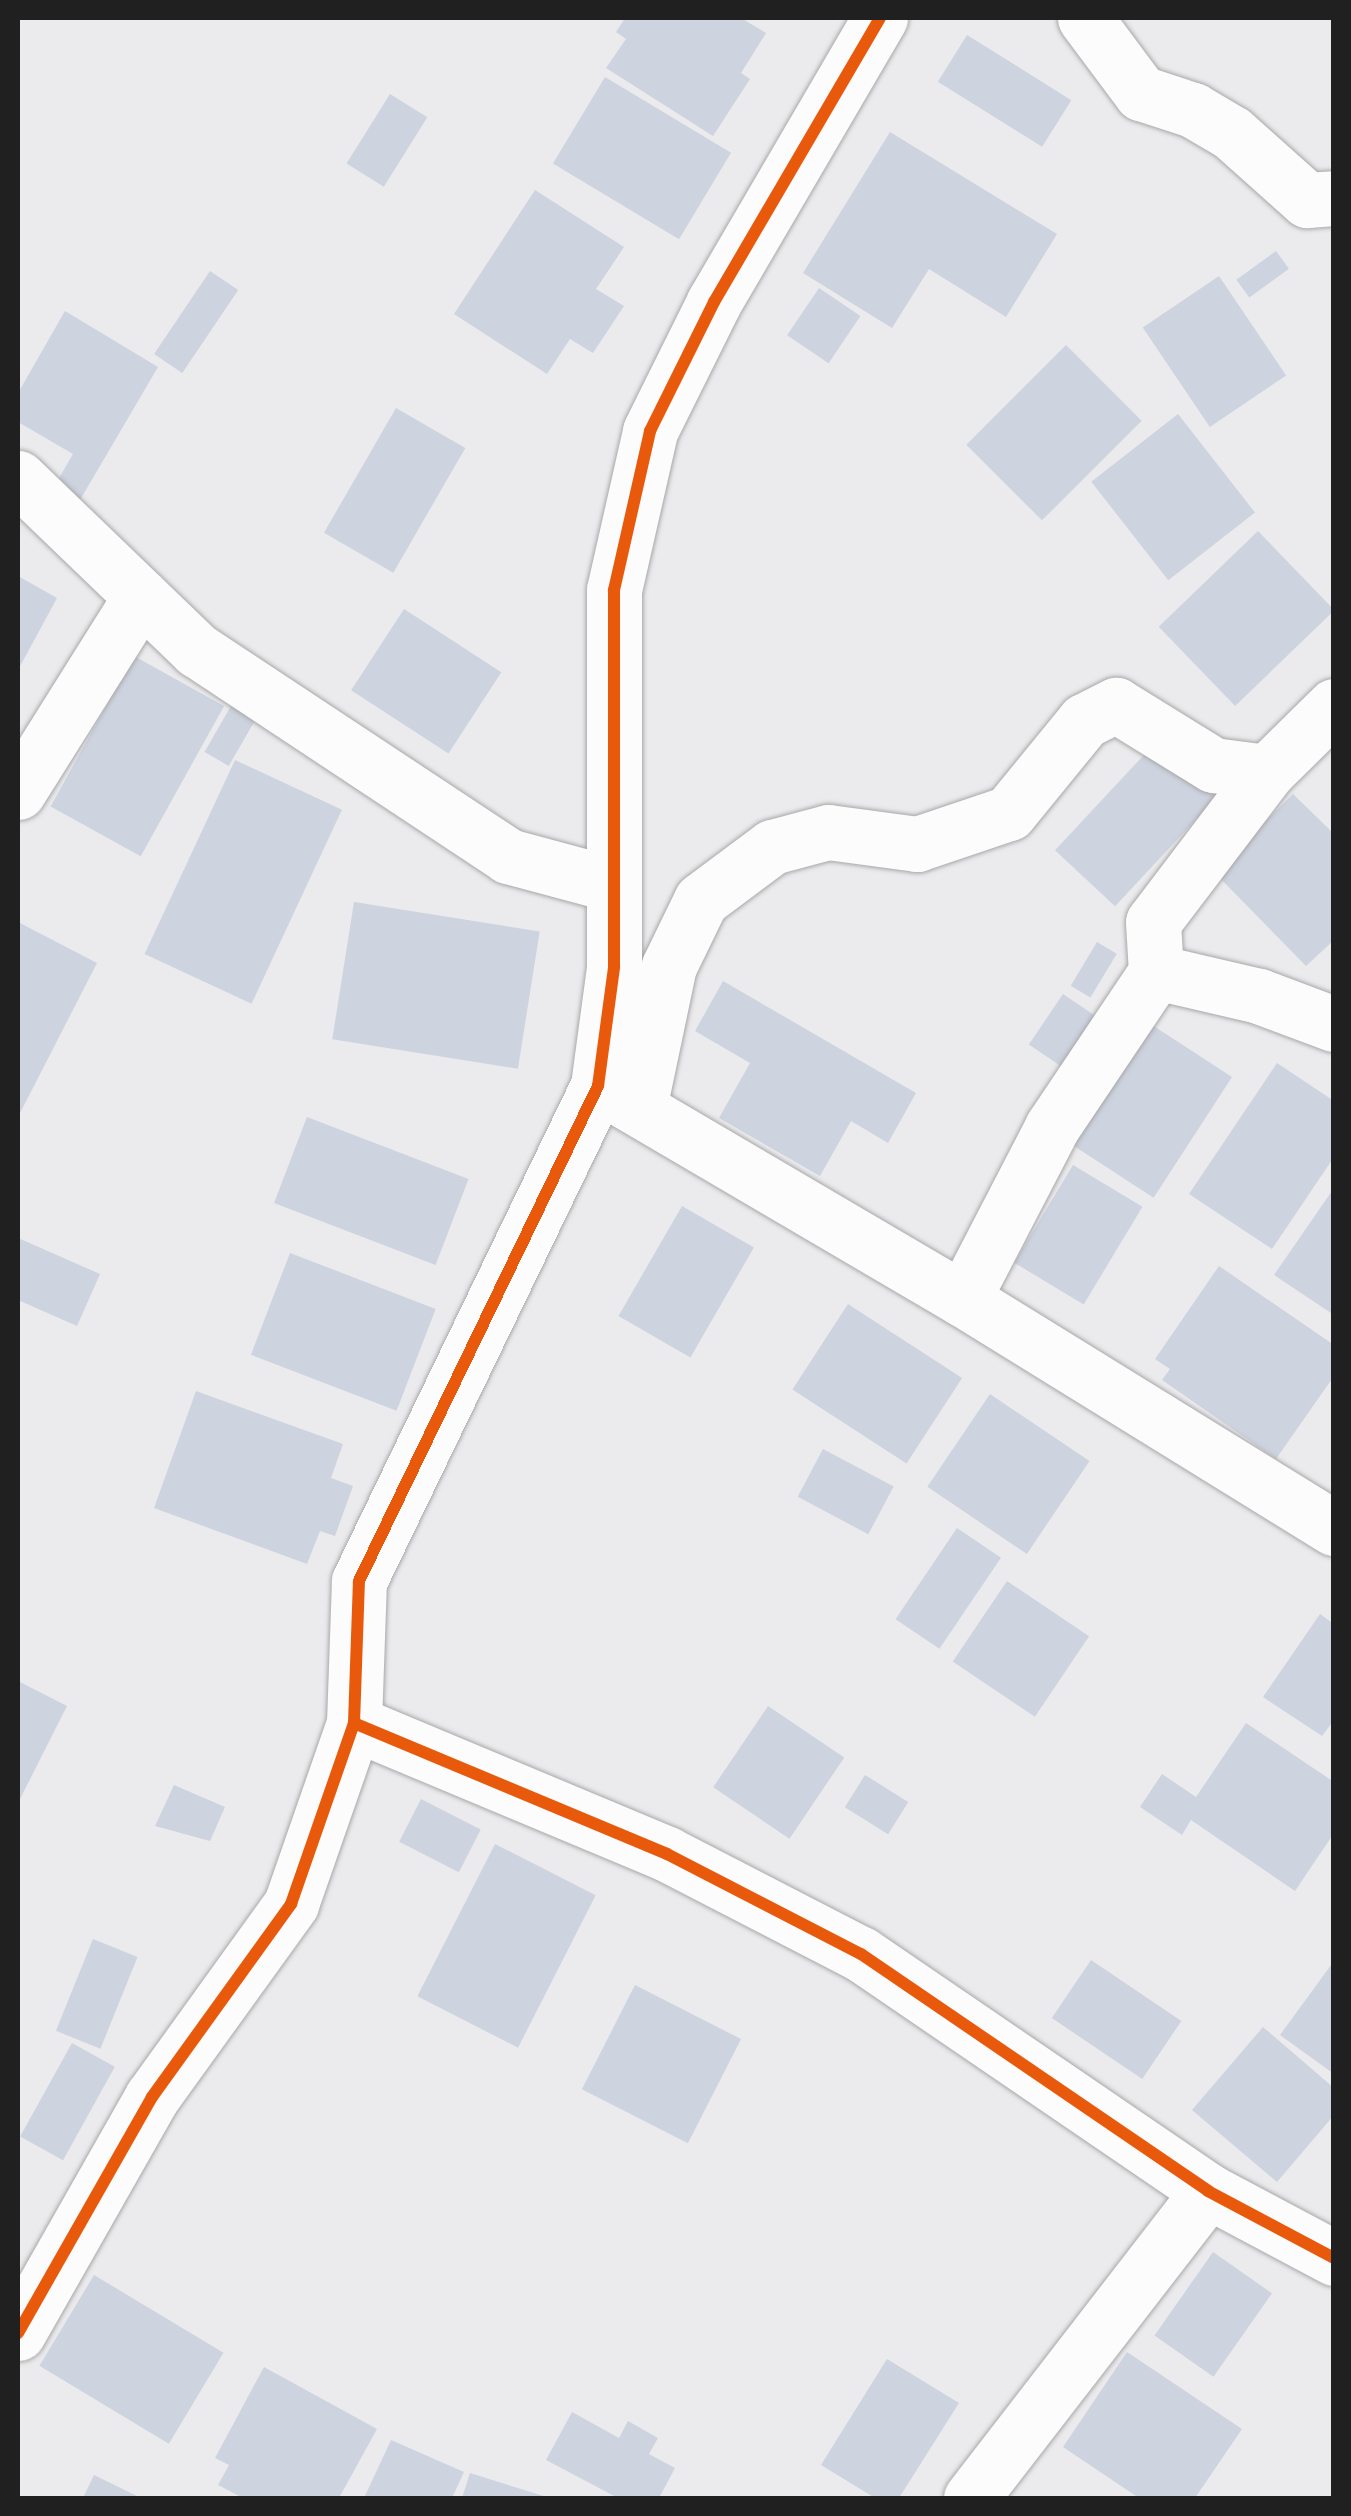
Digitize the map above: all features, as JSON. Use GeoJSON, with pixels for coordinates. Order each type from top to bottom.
{"type":"FeatureCollection","features":[{"type":"Feature","properties":{"kind":"street"},"geometry":{"type":"LineString","coordinates":[[618,1097],[612,884],[614,590],[650,431],[714,302],[880,18]]}},
{"type":"Feature","properties":{"kind":"street"},"geometry":{"type":"LineString","coordinates":[[1085,18],[1141,94],[1193,110],[1232,133],[1307,200],[1334,198]]}},
{"type":"Feature","properties":{"kind":"street"},"geometry":{"type":"LineString","coordinates":[[18,478],[197,650],[508,856],[612,884]]}},
{"type":"Feature","properties":{"kind":"street"},"geometry":{"type":"LineString","coordinates":[[18,792],[141,596]]}},
{"type":"Feature","properties":{"kind":"street"},"geometry":{"type":"LineString","coordinates":[[25,2304],[152,2097],[291,1904],[354,1723],[359,1582],[618,1097],[669,966],[701,900],[772,848],[828,832],[917,844],[1009,814],[1084,721],[1116,705],[1213,765],[1267,772]]}},
{"type":"Feature","properties":{"kind":"street"},"geometry":{"type":"LineString","coordinates":[[963,1298],[1052,1127],[1156,972],[1153,922],[1267,772],[1334,706]]}},
{"type":"Feature","properties":{"kind":"street"},"geometry":{"type":"LineString","coordinates":[[1156,972],[1258,996],[1334,1024]]}},
{"type":"Feature","properties":{"kind":"street"},"geometry":{"type":"LineString","coordinates":[[618,1097],[963,1298],[1334,1528]]}},
{"type":"Feature","properties":{"kind":"street"},"geometry":{"type":"LineString","coordinates":[[354,1723],[667,1854],[861,1954],[1208,2191],[1334,2258]]}},
{"type":"Feature","properties":{"kind":"street"},"geometry":{"type":"LineString","coordinates":[[971,2498],[1208,2191]]}},
{"type":"Feature","properties":{"kind":"building"},"geometry":{"type":"Polygon","coordinates":[[[625,18],[741,18],[766,33],[741,73],[750,79],[713,136],[606,68],[626,39],[616,32],[625,18]]]}},
{"type":"Feature","properties":{"kind":"building"},"geometry":{"type":"Polygon","coordinates":[[[967,35],[1071,100],[1042,147],[938,82],[967,35]]]}},
{"type":"Feature","properties":{"kind":"building"},"geometry":{"type":"Polygon","coordinates":[[[605,77],[731,153],[679,239],[553,164],[605,77]]]}},
{"type":"Feature","properties":{"kind":"building"},"geometry":{"type":"Polygon","coordinates":[[[390,94],[427,117],[384,187],[347,164],[390,94]]]}},
{"type":"Feature","properties":{"kind":"building"},"geometry":{"type":"Polygon","coordinates":[[[890,132],[1057,234],[1006,317],[929,269],[892,328],[803,273],[890,132]]]}},
{"type":"Feature","properties":{"kind":"building"},"geometry":{"type":"Polygon","coordinates":[[[535,190],[624,247],[596,289],[624,306],[593,353],[570,339],[547,374],[454,314],[535,190]]]}},
{"type":"Feature","properties":{"kind":"building"},"geometry":{"type":"Polygon","coordinates":[[[1276,251],[1289,269],[1249,298],[1236,280],[1276,251]]]}},
{"type":"Feature","properties":{"kind":"building"},"geometry":{"type":"Polygon","coordinates":[[[210,271],[238,290],[182,373],[154,354],[210,271]]]}},
{"type":"Feature","properties":{"kind":"building"},"geometry":{"type":"Polygon","coordinates":[[[1219,276],[1286,375],[1210,427],[1143,327],[1219,276]]]}},
{"type":"Feature","properties":{"kind":"building"},"geometry":{"type":"Polygon","coordinates":[[[819,288],[860,316],[829,363],[787,335],[819,288]]]}},
{"type":"Feature","properties":{"kind":"building"},"geometry":{"type":"Polygon","coordinates":[[[65,311],[158,367],[80,500],[55,485],[73,454],[18,422],[18,393],[65,311]]]}},
{"type":"Feature","properties":{"kind":"building"},"geometry":{"type":"Polygon","coordinates":[[[1066,345],[1142,421],[1042,520],[966,445],[1066,345]]]}},
{"type":"Feature","properties":{"kind":"building"},"geometry":{"type":"Polygon","coordinates":[[[396,408],[465,448],[393,573],[324,533],[396,408]]]}},
{"type":"Feature","properties":{"kind":"building"},"geometry":{"type":"Polygon","coordinates":[[[1178,414],[1255,513],[1168,580],[1091,482],[1178,414]]]}},
{"type":"Feature","properties":{"kind":"building"},"geometry":{"type":"Polygon","coordinates":[[[1258,531],[1334,611],[1235,706],[1159,627],[1258,531]]]}},
{"type":"Feature","properties":{"kind":"building"},"geometry":{"type":"Polygon","coordinates":[[[18,576],[57,598],[18,670],[18,576]]]}},
{"type":"Feature","properties":{"kind":"building"},"geometry":{"type":"Polygon","coordinates":[[[404,609],[501,672],[448,754],[351,690],[404,609]]]}},
{"type":"Feature","properties":{"kind":"building"},"geometry":{"type":"Polygon","coordinates":[[[134,656],[224,706],[141,856],[51,806],[134,656]]]}},
{"type":"Feature","properties":{"kind":"building"},"geometry":{"type":"Polygon","coordinates":[[[231,706],[255,720],[229,766],[204,752],[231,706]]]}},
{"type":"Feature","properties":{"kind":"building"},"geometry":{"type":"Polygon","coordinates":[[[1156,742],[1216,798],[1115,906],[1055,850],[1156,742]]]}},
{"type":"Feature","properties":{"kind":"building"},"geometry":{"type":"Polygon","coordinates":[[[235,760],[342,810],[252,1004],[145,954],[235,760]]]}},
{"type":"Feature","properties":{"kind":"building"},"geometry":{"type":"Polygon","coordinates":[[[1293,794],[1334,834],[1334,940],[1306,966],[1214,872],[1293,794]]]}},
{"type":"Feature","properties":{"kind":"building"},"geometry":{"type":"Polygon","coordinates":[[[354,902],[540,931],[518,1069],[332,1039],[354,902]]]}},
{"type":"Feature","properties":{"kind":"building"},"geometry":{"type":"Polygon","coordinates":[[[18,922],[97,963],[18,1117],[18,922]]]}},
{"type":"Feature","properties":{"kind":"building"},"geometry":{"type":"Polygon","coordinates":[[[1097,942],[1117,954],[1090,998],[1071,986],[1097,942]]]}},
{"type":"Feature","properties":{"kind":"building"},"geometry":{"type":"Polygon","coordinates":[[[723,981],[916,1093],[888,1143],[851,1121],[820,1176],[719,1118],[750,1063],[695,1031],[723,981]]]}},
{"type":"Feature","properties":{"kind":"building"},"geometry":{"type":"Polygon","coordinates":[[[1063,994],[1097,1017],[1063,1067],[1029,1045],[1063,994]]]}},
{"type":"Feature","properties":{"kind":"building"},"geometry":{"type":"Polygon","coordinates":[[[1149,1023],[1232,1077],[1154,1198],[1071,1144],[1149,1023]]]}},
{"type":"Feature","properties":{"kind":"building"},"geometry":{"type":"Polygon","coordinates":[[[1277,1063],[1334,1101],[1334,1157],[1272,1249],[1189,1194],[1277,1063]]]}},
{"type":"Feature","properties":{"kind":"building"},"geometry":{"type":"Polygon","coordinates":[[[307,1117],[469,1179],[436,1265],[274,1203],[307,1117]]]}},
{"type":"Feature","properties":{"kind":"building"},"geometry":{"type":"Polygon","coordinates":[[[1073,1165],[1142,1207],[1084,1304],[1014,1263],[1073,1165]]]}},
{"type":"Feature","properties":{"kind":"building"},"geometry":{"type":"Polygon","coordinates":[[[1334,1188],[1334,1315],[1274,1275],[1334,1188]]]}},
{"type":"Feature","properties":{"kind":"building"},"geometry":{"type":"Polygon","coordinates":[[[682,1206],[754,1248],[690,1357],[618,1316],[682,1206]]]}},
{"type":"Feature","properties":{"kind":"building"},"geometry":{"type":"Polygon","coordinates":[[[18,1238],[100,1274],[77,1326],[18,1300],[18,1238]]]}},
{"type":"Feature","properties":{"kind":"building"},"geometry":{"type":"Polygon","coordinates":[[[290,1253],[436,1309],[397,1411],[251,1355],[290,1253]]]}},
{"type":"Feature","properties":{"kind":"building"},"geometry":{"type":"Polygon","coordinates":[[[1219,1266],[1334,1345],[1334,1376],[1276,1459],[1162,1380],[1170,1369],[1155,1359],[1219,1266]]]}},
{"type":"Feature","properties":{"kind":"building"},"geometry":{"type":"Polygon","coordinates":[[[848,1304],[962,1378],[907,1464],[792,1390],[848,1304]]]}},
{"type":"Feature","properties":{"kind":"building"},"geometry":{"type":"Polygon","coordinates":[[[196,1391],[343,1444],[331,1478],[353,1486],[335,1536],[320,1531],[307,1564],[154,1508],[196,1391]]]}},
{"type":"Feature","properties":{"kind":"building"},"geometry":{"type":"Polygon","coordinates":[[[990,1394],[1089,1461],[1027,1554],[927,1487],[990,1394]]]}},
{"type":"Feature","properties":{"kind":"building"},"geometry":{"type":"Polygon","coordinates":[[[823,1449],[894,1487],[868,1534],[798,1497],[823,1449]]]}},
{"type":"Feature","properties":{"kind":"building"},"geometry":{"type":"Polygon","coordinates":[[[957,1528],[1001,1558],[939,1649],[895,1619],[957,1528]]]}},
{"type":"Feature","properties":{"kind":"building"},"geometry":{"type":"Polygon","coordinates":[[[1007,1581],[1089,1636],[1035,1717],[953,1661],[1007,1581]]]}},
{"type":"Feature","properties":{"kind":"building"},"geometry":{"type":"Polygon","coordinates":[[[1320,1614],[1334,1624],[1334,1720],[1322,1736],[1263,1697],[1320,1614]]]}},
{"type":"Feature","properties":{"kind":"building"},"geometry":{"type":"Polygon","coordinates":[[[18,1681],[67,1706],[18,1803],[18,1681]]]}},
{"type":"Feature","properties":{"kind":"building"},"geometry":{"type":"Polygon","coordinates":[[[768,1706],[844,1757],[789,1839],[713,1787],[768,1706]]]}},
{"type":"Feature","properties":{"kind":"building"},"geometry":{"type":"Polygon","coordinates":[[[1246,1723],[1334,1782],[1334,1833],[1295,1891],[1191,1820],[1182,1835],[1140,1807],[1162,1774],[1196,1797],[1246,1723]]]}},
{"type":"Feature","properties":{"kind":"building"},"geometry":{"type":"Polygon","coordinates":[[[865,1775],[908,1802],[888,1834],[845,1807],[865,1775]]]}},
{"type":"Feature","properties":{"kind":"building"},"geometry":{"type":"Polygon","coordinates":[[[174,1785],[225,1807],[210,1841],[155,1826],[174,1785]]]}},
{"type":"Feature","properties":{"kind":"building"},"geometry":{"type":"Polygon","coordinates":[[[421,1799],[481,1829],[459,1872],[399,1842],[421,1799]]]}},
{"type":"Feature","properties":{"kind":"building"},"geometry":{"type":"Polygon","coordinates":[[[495,1844],[596,1895],[518,2048],[417,1996],[495,1844]]]}},
{"type":"Feature","properties":{"kind":"building"},"geometry":{"type":"Polygon","coordinates":[[[93,1939],[138,1957],[100,2049],[56,2031],[93,1939]]]}},
{"type":"Feature","properties":{"kind":"building"},"geometry":{"type":"Polygon","coordinates":[[[1091,1960],[1181,2021],[1142,2079],[1052,2018],[1091,1960]]]}},
{"type":"Feature","properties":{"kind":"building"},"geometry":{"type":"Polygon","coordinates":[[[1334,1961],[1334,2074],[1280,2035],[1334,1961]]]}},
{"type":"Feature","properties":{"kind":"building"},"geometry":{"type":"Polygon","coordinates":[[[635,1985],[741,2039],[688,2143],[582,2089],[635,1985]]]}},
{"type":"Feature","properties":{"kind":"building"},"geometry":{"type":"Polygon","coordinates":[[[1263,2027],[1334,2088],[1334,2115],[1277,2182],[1192,2110],[1263,2027]]]}},
{"type":"Feature","properties":{"kind":"building"},"geometry":{"type":"Polygon","coordinates":[[[72,2043],[115,2067],[63,2160],[20,2137],[72,2043]]]}},
{"type":"Feature","properties":{"kind":"building"},"geometry":{"type":"Polygon","coordinates":[[[1213,2252],[1272,2293],[1213,2377],[1154,2336],[1213,2252]]]}},
{"type":"Feature","properties":{"kind":"building"},"geometry":{"type":"Polygon","coordinates":[[[94,2275],[223,2353],[169,2444],[39,2366],[94,2275]]]}},
{"type":"Feature","properties":{"kind":"building"},"geometry":{"type":"Polygon","coordinates":[[[1127,2352],[1242,2429],[1195,2498],[1139,2498],[1063,2447],[1127,2352]]]}},
{"type":"Feature","properties":{"kind":"building"},"geometry":{"type":"Polygon","coordinates":[[[887,2359],[959,2403],[899,2498],[875,2498],[821,2465],[887,2359]]]}},
{"type":"Feature","properties":{"kind":"building"},"geometry":{"type":"Polygon","coordinates":[[[264,2367],[377,2429],[339,2498],[243,2498],[218,2485],[229,2465],[215,2458],[264,2367]]]}},
{"type":"Feature","properties":{"kind":"building"},"geometry":{"type":"Polygon","coordinates":[[[572,2412],[619,2438],[628,2421],[658,2438],[649,2454],[675,2468],[659,2498],[618,2498],[546,2460],[572,2412]]]}},
{"type":"Feature","properties":{"kind":"building"},"geometry":{"type":"Polygon","coordinates":[[[391,2440],[464,2472],[452,2498],[364,2498],[391,2440]]]}},
{"type":"Feature","properties":{"kind":"building"},"geometry":{"type":"Polygon","coordinates":[[[470,2473],[550,2498],[462,2498],[470,2473]]]}},
{"type":"Feature","properties":{"kind":"building"},"geometry":{"type":"Polygon","coordinates":[[[94,2475],[141,2498],[83,2498],[94,2475]]]}},
{"type":"Feature","properties":{"kind":"cycle path"},"geometry":{"type":"LineString","coordinates":[[18,2333],[152,2097],[291,1904],[354,1723],[359,1581],[598,1086],[614,967],[614,590],[650,431],[714,302],[880,18]]}},
{"type":"Feature","properties":{"kind":"cycle path"},"geometry":{"type":"LineString","coordinates":[[354,1723],[667,1854],[861,1954],[1208,2191],[1334,2258]]}}]}
